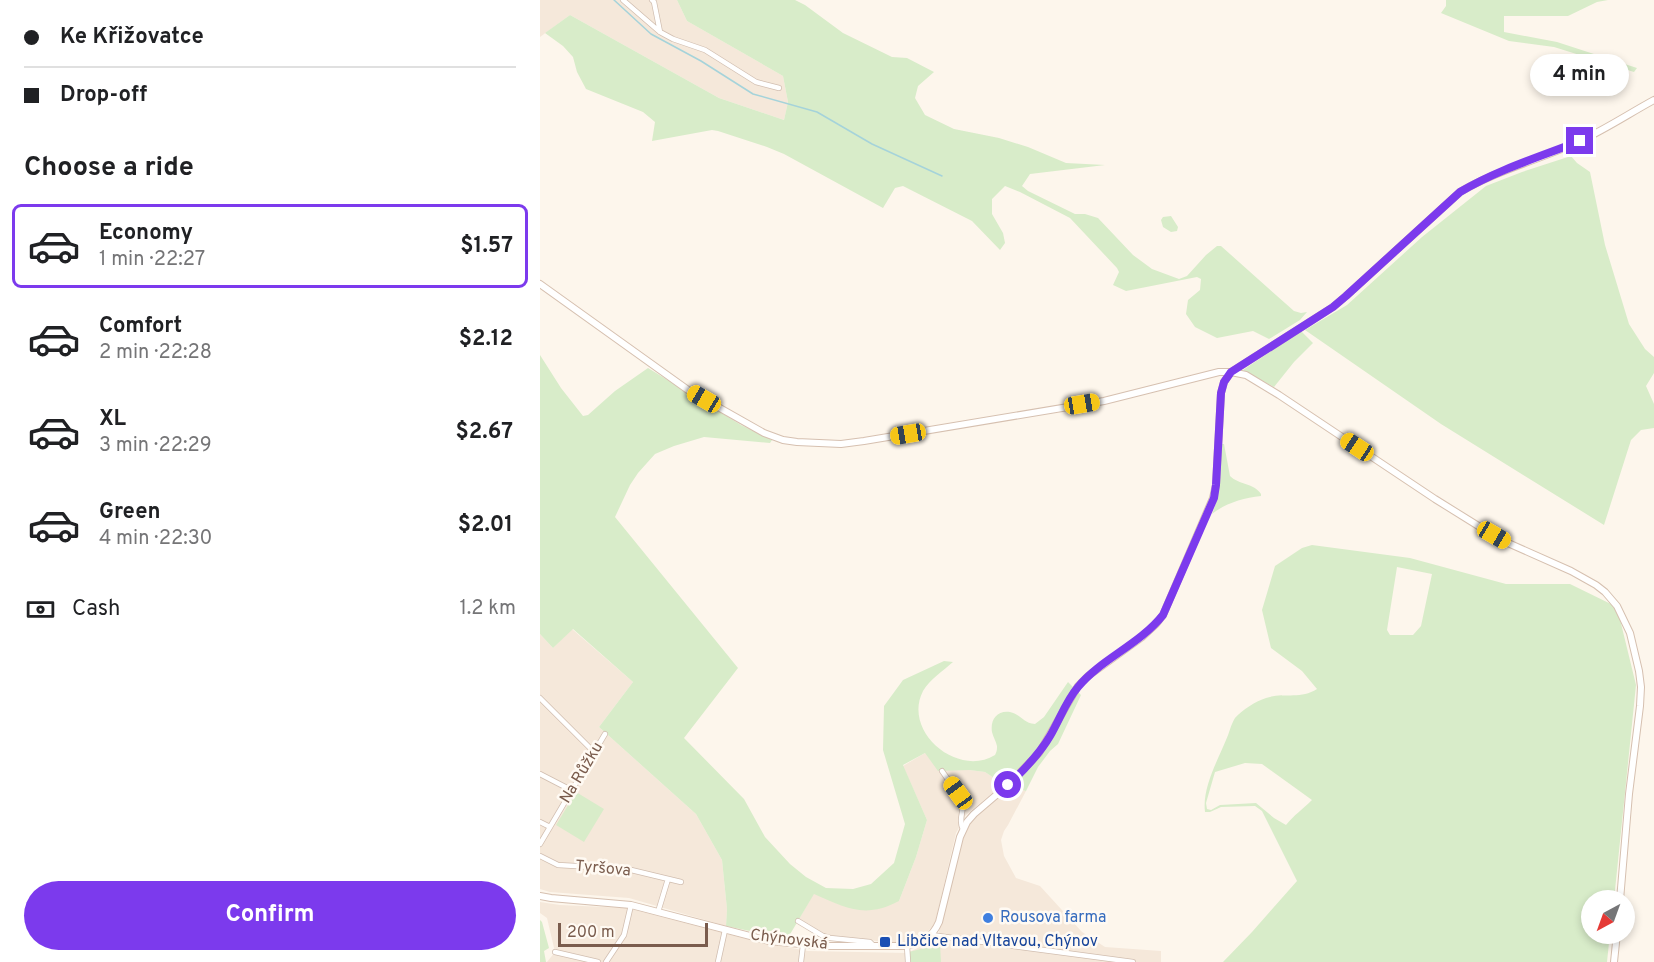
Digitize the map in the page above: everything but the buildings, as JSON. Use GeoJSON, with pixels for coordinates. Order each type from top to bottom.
{"type":"FeatureCollection","features":[{"type":"Feature","properties":{"kind":"street"},"geometry":{"type":"LineString","coordinates":[[623,0],[660,32],[705,50],[756,82],[779,88]]}},
{"type":"Feature","properties":{"kind":"street"},"geometry":{"type":"LineString","coordinates":[[652,0],[660,32]]}},
{"type":"Feature","properties":{"kind":"street"},"geometry":{"type":"LineString","coordinates":[[1133,962],[931,935],[940,918],[959,839],[970,818],[1008,785],[1039,753],[1078,686],[1088,676],[1142,637],[1163,615],[1214,498],[1221,393],[1224,382],[1231,372],[1333,307],[1460,192],[1508,168],[1580,141],[1654,99]]}},
{"type":"Feature","properties":{"kind":"street"},"geometry":{"type":"LineString","coordinates":[[540,284],[688,390],[764,433],[797,442],[841,444],[875,440],[1104,401],[1215,373],[1231,372],[1246,375],[1480,527],[1596,585],[1617,606],[1629,633],[1641,687],[1621,890]]}},
{"type":"Feature","properties":{"kind":"street"},"geometry":{"type":"LineString","coordinates":[[540,698],[594,752]]}},
{"type":"Feature","properties":{"kind":"street","name":"Na Růžku"},"geometry":{"type":"LineString","coordinates":[[540,844],[605,734]]}},
{"type":"Feature","properties":{"kind":"street"},"geometry":{"type":"LineString","coordinates":[[942,771],[963,801],[960,821],[963,829]]}},
{"type":"Feature","properties":{"kind":"street"},"geometry":{"type":"LineString","coordinates":[[540,774],[571,790]]}},
{"type":"Feature","properties":{"kind":"street"},"geometry":{"type":"LineString","coordinates":[[540,822],[550,827]]}},
{"type":"Feature","properties":{"kind":"street","name":"Tyršova"},"geometry":{"type":"LineString","coordinates":[[540,856],[558,865],[627,869],[681,882]]}},
{"type":"Feature","properties":{"kind":"street"},"geometry":{"type":"LineString","coordinates":[[658,912],[668,879]]}},
{"type":"Feature","properties":{"kind":"street","name":"Chýnovská"},"geometry":{"type":"LineString","coordinates":[[540,896],[631,905],[769,942],[803,945],[907,946],[925,941],[931,935]]}},
{"type":"Feature","properties":{"kind":"street"},"geometry":{"type":"LineString","coordinates":[[606,962],[624,935],[631,905]]}},
{"type":"Feature","properties":{"kind":"street"},"geometry":{"type":"LineString","coordinates":[[798,921],[823,936],[870,942],[874,946]]}},
{"type":"Feature","properties":{"kind":"street"},"geometry":{"type":"LineString","coordinates":[[718,962],[725,930]]}},
{"type":"Feature","properties":{"kind":"street"},"geometry":{"type":"LineString","coordinates":[[1614,962],[1616,944]]}},
{"type":"Feature","properties":{"kind":"street"},"geometry":{"type":"LineString","coordinates":[[801,962],[803,945]]}},
{"type":"Feature","properties":{"kind":"street"},"geometry":{"type":"LineString","coordinates":[[907,946],[908,962]]}},
{"type":"Feature","properties":{"kind":"street"},"geometry":{"type":"LineString","coordinates":[[555,952],[598,962]]}},
{"type":"Feature","properties":{"kind":"street"},"geometry":{"type":"LineString","coordinates":[[1082,962],[1085,954]]}},
{"type":"Feature","properties":{"kind":"shaded area"},"geometry":{"type":"Polygon","coordinates":[[[540,0],[677,0],[687,21],[783,76],[788,102],[784,120],[719,98],[570,15],[540,37],[540,0]]]}},
{"type":"Feature","properties":{"kind":"shaded area"},"geometry":{"type":"Polygon","coordinates":[[[572,629],[633,682],[599,727],[696,814],[722,860],[727,909],[726,926],[629,898],[550,892],[540,889],[540,634],[553,648],[572,629]]]}},
{"type":"Feature","properties":{"kind":"shaded area"},"geometry":{"type":"Polygon","coordinates":[[[925,753],[969,770],[985,772],[1003,784],[966,815],[956,833],[935,923],[925,935],[903,944],[824,935],[799,919],[814,893],[841,905],[899,901],[927,820],[903,766],[925,753]]]}},
{"type":"Feature","properties":{"kind":"shaded area"},"geometry":{"type":"Polygon","coordinates":[[[1011,786],[1026,791],[1001,840],[1004,856],[1016,878],[1040,886],[1082,932],[1105,947],[1161,951],[1161,962],[547,962],[555,952],[547,918],[540,913],[540,902],[627,908],[758,942],[808,951],[907,953],[937,939],[962,837],[971,821],[1011,786]]]}},
{"type":"Feature","properties":{"kind":"green space"},"geometry":{"type":"Polygon","coordinates":[[[677,0],[795,0],[843,33],[892,57],[907,58],[934,72],[918,86],[915,98],[925,115],[954,129],[999,138],[1066,163],[1105,165],[1030,174],[1022,186],[1075,214],[1098,218],[1133,255],[1152,269],[1179,279],[1187,276],[1206,255],[1217,246],[1221,246],[1294,311],[1307,312],[1300,320],[1269,339],[1253,331],[1217,338],[1195,327],[1186,314],[1188,300],[1200,290],[1201,279],[1197,277],[1126,291],[1113,285],[1119,272],[1117,268],[1070,218],[1005,186],[992,199],[992,214],[1003,233],[1005,243],[1000,250],[972,221],[903,186],[895,188],[883,208],[784,154],[718,131],[712,130],[652,141],[655,122],[643,112],[586,89],[577,72],[573,57],[563,46],[545,33],[570,15],[719,98],[784,120],[788,102],[783,76],[687,21],[677,0]]]}},
{"type":"Feature","properties":{"kind":"green space"},"geometry":{"type":"Polygon","coordinates":[[[1446,0],[1608,0],[1597,2],[1568,16],[1504,16],[1504,32],[1557,42],[1637,68],[1634,72],[1554,47],[1509,41],[1441,13],[1446,6],[1446,0]]]}},
{"type":"Feature","properties":{"kind":"green space"},"geometry":{"type":"Polygon","coordinates":[[[1571,156],[1590,172],[1605,245],[1629,324],[1645,349],[1654,357],[1654,373],[1646,386],[1654,404],[1654,428],[1641,430],[1631,440],[1604,525],[1441,424],[1305,330],[1347,305],[1422,237],[1486,186],[1571,156]]]}},
{"type":"Feature","properties":{"kind":"green space"},"geometry":{"type":"Polygon","coordinates":[[[1171,216],[1178,227],[1177,231],[1171,232],[1163,227],[1161,220],[1163,217],[1171,216]]]}},
{"type":"Feature","properties":{"kind":"green space"},"geometry":{"type":"Polygon","coordinates":[[[1301,331],[1313,343],[1274,387],[1243,370],[1301,331]]]}},
{"type":"Feature","properties":{"kind":"green space"},"geometry":{"type":"Polygon","coordinates":[[[540,355],[561,388],[583,416],[588,415],[615,391],[648,368],[741,425],[772,440],[770,443],[704,437],[655,454],[630,485],[615,517],[738,668],[684,738],[744,799],[765,837],[790,864],[806,877],[826,888],[853,889],[871,884],[894,863],[905,824],[883,750],[884,706],[903,680],[944,661],[953,662],[923,691],[919,706],[920,722],[937,747],[950,756],[965,760],[980,761],[995,755],[997,746],[992,728],[993,720],[998,714],[1010,712],[1035,724],[1044,717],[1068,682],[1081,695],[1058,744],[1038,767],[1026,791],[1003,784],[985,772],[938,771],[925,753],[903,765],[927,820],[899,901],[866,910],[836,904],[814,894],[789,936],[783,938],[726,926],[727,909],[722,860],[696,814],[599,727],[633,682],[573,629],[553,648],[540,634],[540,355]]]}},
{"type":"Feature","properties":{"kind":"green space"},"geometry":{"type":"Polygon","coordinates":[[[1221,444],[1224,444],[1230,476],[1258,490],[1261,496],[1235,502],[1212,514],[1219,489],[1221,444]]]}},
{"type":"Feature","properties":{"kind":"green space"},"geometry":{"type":"Polygon","coordinates":[[[1312,545],[1410,558],[1506,584],[1570,584],[1617,607],[1636,685],[1615,890],[1581,890],[1581,944],[1609,944],[1607,962],[1223,962],[1297,881],[1262,811],[1255,806],[1221,807],[1205,812],[1206,794],[1211,775],[1235,718],[1245,709],[1266,698],[1304,694],[1317,689],[1302,671],[1271,648],[1262,610],[1275,566],[1302,548],[1312,545]],[[1397,567],[1387,630],[1390,635],[1413,635],[1421,626],[1432,574],[1397,567]],[[1245,763],[1215,772],[1206,803],[1207,809],[1211,810],[1220,805],[1256,803],[1286,825],[1312,800],[1262,764],[1245,763]]]}},
{"type":"Feature","properties":{"kind":"green space"},"geometry":{"type":"Polygon","coordinates":[[[576,792],[604,809],[584,842],[556,825],[576,792]]]}},
{"type":"Feature","properties":{"kind":"green space"},"geometry":{"type":"Polygon","coordinates":[[[540,920],[549,948],[544,951],[546,962],[540,962],[540,920]]]}},
{"type":"Feature","properties":{"kind":"green space"},"geometry":{"type":"Polygon","coordinates":[[[940,944],[941,962],[910,962],[909,952],[940,944]]]}},
{"type":"Feature","properties":{"kind":"waterway"},"geometry":{"type":"LineString","coordinates":[[614,0],[651,34],[701,61],[753,94],[817,112],[872,144],[942,176]]}},
{"type":"Feature","properties":{"kind":"place","name":"Rousova farma"},"geometry":{"type":"Point","coordinates":[988,918]}},
{"type":"Feature","properties":{"kind":"place","name":"Libčice nad Vltavou, Chýnov"},"geometry":{"type":"Point","coordinates":[885,942]}},
{"type":"Feature","properties":{"kind":"route"},"geometry":{"type":"LineString","coordinates":[[1008,785],[1039,753],[1078,686],[1088,676],[1142,637],[1163,615],[1214,498],[1221,393],[1224,382],[1231,372],[1333,307],[1460,192],[1508,168],[1580,141]]}}]}
